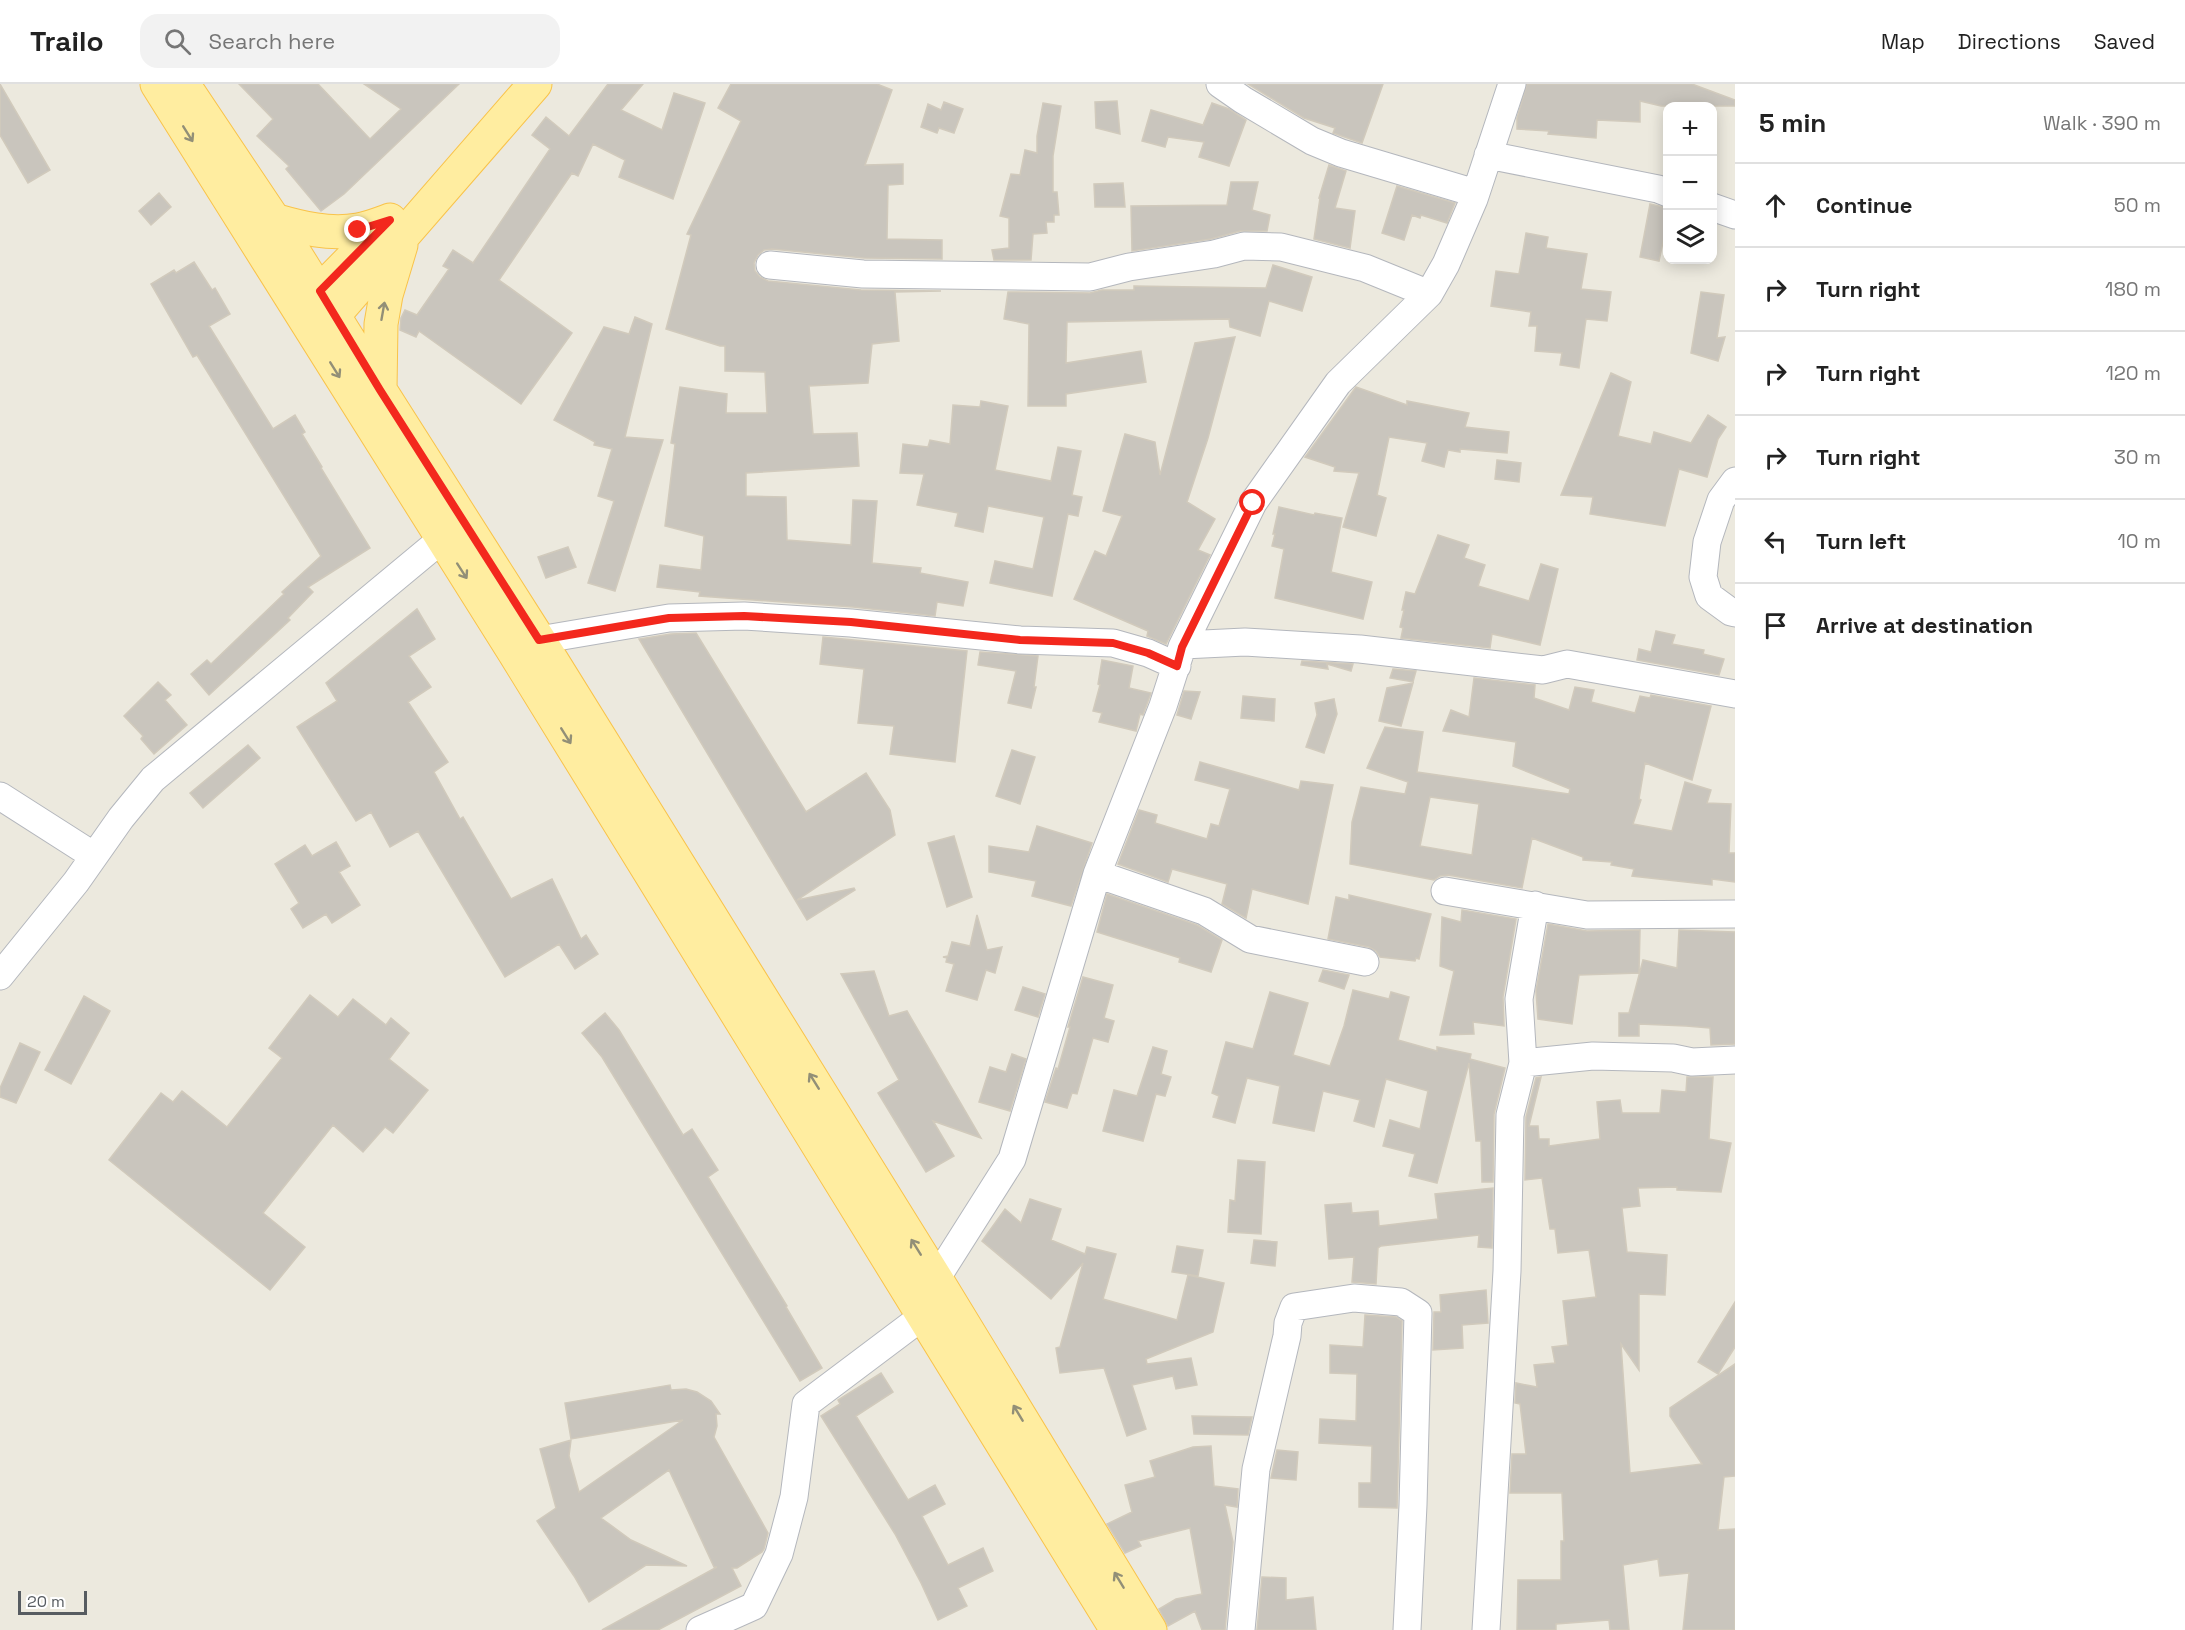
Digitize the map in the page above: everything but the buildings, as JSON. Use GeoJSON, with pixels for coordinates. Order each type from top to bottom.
{"type":"FeatureCollection","features":[{"type":"Feature","properties":{"kind":"main road"},"geometry":{"type":"LineString","coordinates":[[157,84],[316,312],[380,390],[539,640],[936,1279],[1150,1630]]}},
{"type":"Feature","properties":{"kind":"main road"},"geometry":{"type":"LineString","coordinates":[[183,84],[274,220],[316,312],[442,539],[514,651],[1117,1630]]}},
{"type":"Feature","properties":{"kind":"main road"},"geometry":{"type":"LineString","coordinates":[[380,390],[381,324],[397,227],[508,84]]}},
{"type":"Feature","properties":{"kind":"main road"},"geometry":{"type":"LineString","coordinates":[[316,312],[535,84]]}},
{"type":"Feature","properties":{"kind":"main road"},"geometry":{"type":"LineString","coordinates":[[274,220],[308,230],[333,232],[397,227]]}},
{"type":"Feature","properties":{"kind":"street"},"geometry":{"type":"LineString","coordinates":[[1220,84],[1312,141],[1341,153],[1475,194]]}},
{"type":"Feature","properties":{"kind":"street"},"geometry":{"type":"LineString","coordinates":[[936,1279],[1012,1159],[1097,874],[1180,656],[1253,503],[1338,383],[1429,294],[1446,264],[1475,194],[1512,84]]}},
{"type":"Feature","properties":{"kind":"street"},"geometry":{"type":"LineString","coordinates":[[1488,155],[1663,191]]}},
{"type":"Feature","properties":{"kind":"street"},"geometry":{"type":"LineString","coordinates":[[1717,208],[1735,215]]}},
{"type":"Feature","properties":{"kind":"street"},"geometry":{"type":"LineString","coordinates":[[770,265],[863,274],[1090,276],[1129,267],[1214,254],[1244,246],[1281,247],[1365,268],[1429,294]]}},
{"type":"Feature","properties":{"kind":"street"},"geometry":{"type":"LineString","coordinates":[[1735,481],[1722,500],[1707,542],[1703,577],[1709,596],[1735,613]]}},
{"type":"Feature","properties":{"kind":"street"},"geometry":{"type":"LineString","coordinates":[[0,976],[76,882],[121,818],[153,779],[442,539]]}},
{"type":"Feature","properties":{"kind":"street"},"geometry":{"type":"LineString","coordinates":[[539,640],[669,618],[744,616],[851,622],[1020,640],[1113,643],[1148,653],[1180,656],[1245,642],[1360,649],[1544,670],[1567,664],[1735,694]]}},
{"type":"Feature","properties":{"kind":"street"},"geometry":{"type":"LineString","coordinates":[[0,796],[94,856]]}},
{"type":"Feature","properties":{"kind":"street"},"geometry":{"type":"LineString","coordinates":[[1097,874],[1204,911],[1250,939],[1365,962]]}},
{"type":"Feature","properties":{"kind":"street"},"geometry":{"type":"LineString","coordinates":[[1445,891],[1587,915],[1735,914]]}},
{"type":"Feature","properties":{"kind":"street"},"geometry":{"type":"LineString","coordinates":[[1486,1630],[1507,1271],[1510,1114],[1523,1064],[1518,999],[1535,905]]}},
{"type":"Feature","properties":{"kind":"street"},"geometry":{"type":"LineString","coordinates":[[1523,1064],[1593,1056],[1673,1058],[1692,1062],[1735,1060]]}},
{"type":"Feature","properties":{"kind":"street"},"geometry":{"type":"LineString","coordinates":[[1241,1630],[1256,1469],[1287,1336],[1288,1323],[1294,1307],[1354,1298],[1401,1302],[1418,1313],[1407,1630]]}},
{"type":"Feature","properties":{"kind":"street"},"geometry":{"type":"LineString","coordinates":[[700,1630],[754,1606],[779,1554],[794,1497],[806,1404],[923,1316]]}},
{"type":"Feature","properties":{"kind":"route"},"geometry":{"type":"LineString","coordinates":[[358,230],[390,220],[320,291],[539,640],[669,618],[744,616],[851,622],[1020,640],[1113,643],[1148,653],[1177,666],[1182,647],[1253,503]]}}]}
